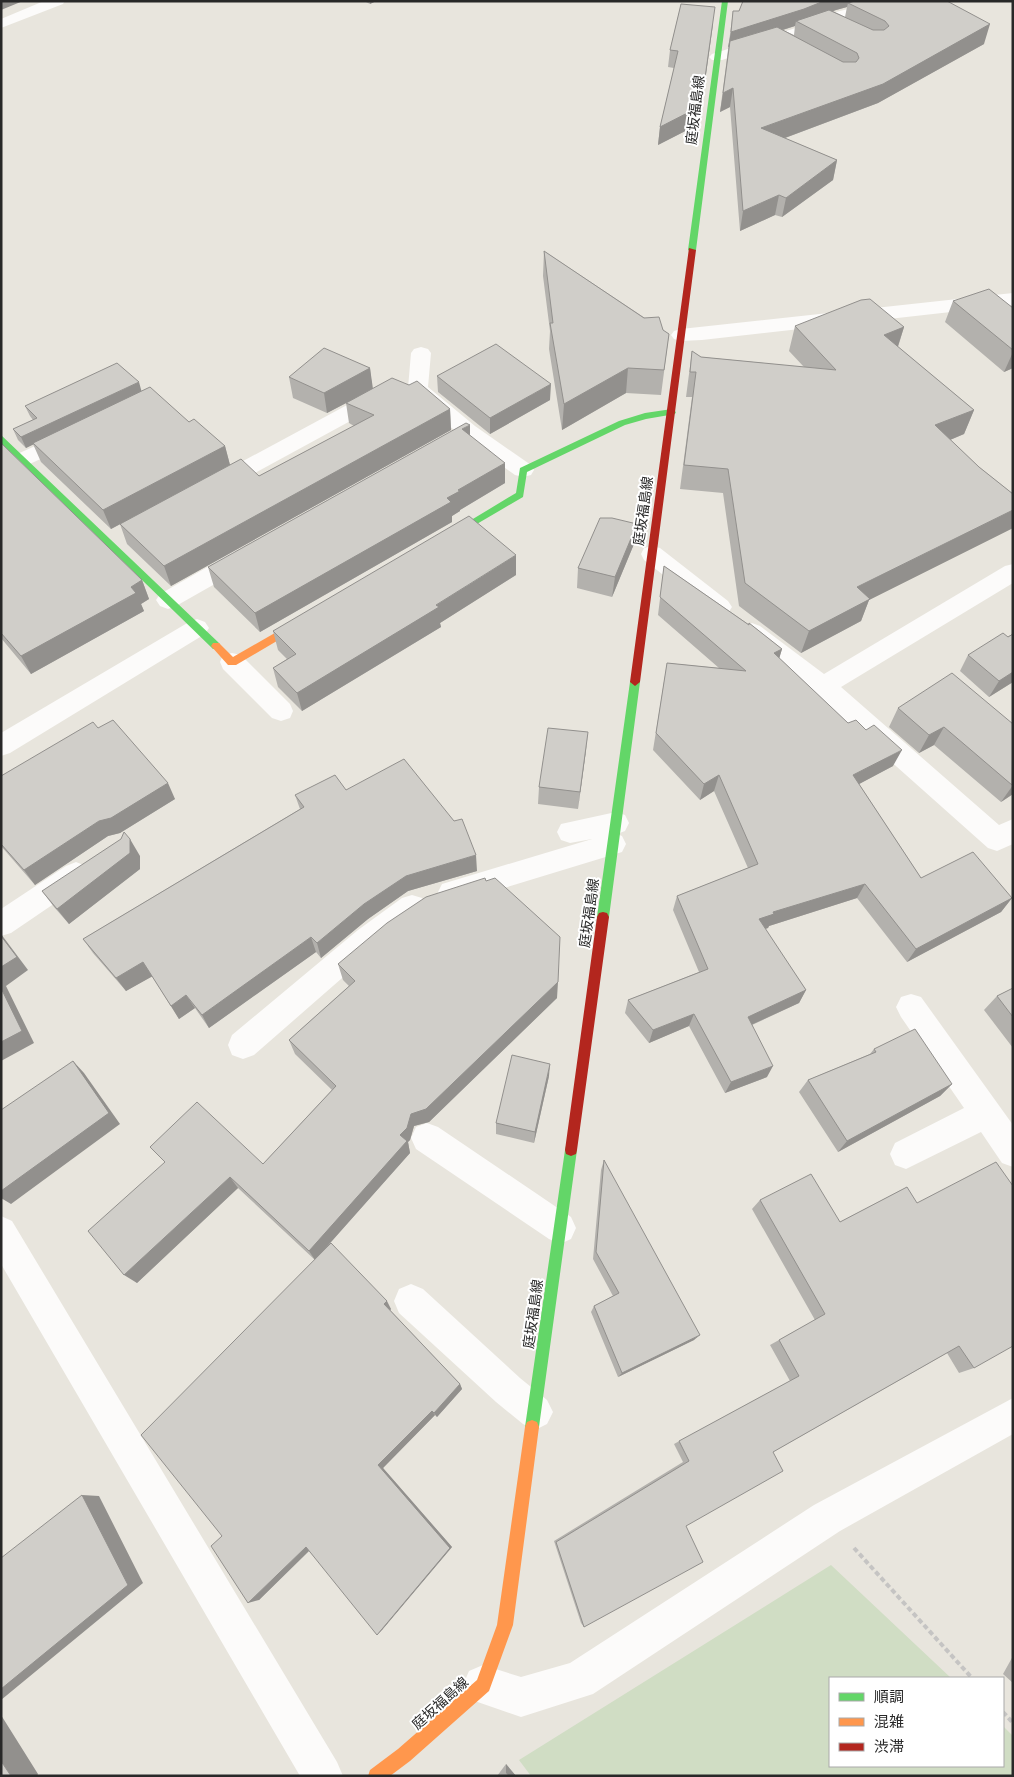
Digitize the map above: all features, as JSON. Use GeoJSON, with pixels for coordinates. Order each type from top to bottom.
{"type":"FeatureCollection","features":[{"type":"Feature","properties":{"kind":"main road","name":"庭坂福島線"},"geometry":{"type":"LineString","coordinates":[[376,1776],[404,1755],[483,1685],[505,1625],[615,833],[725,1]]}},
{"type":"Feature","properties":{"kind":"main road"},"geometry":{"type":"LineString","coordinates":[[435,544],[520,495],[523,470],[576,446],[620,423],[648,414],[672,412]]}},
{"type":"Feature","properties":{"kind":"main road"},"geometry":{"type":"LineString","coordinates":[[1,438],[23,460],[117,538],[168,600],[232,662],[317,613]]}},
{"type":"Feature","properties":{"kind":"street"},"geometry":{"type":"LineString","coordinates":[[1,24],[58,1]]}},
{"type":"Feature","properties":{"kind":"street"},"geometry":{"type":"LineString","coordinates":[[717,57],[776,39],[842,15],[899,1]]}},
{"type":"Feature","properties":{"kind":"street"},"geometry":{"type":"LineString","coordinates":[[825,21],[842,29]]}},
{"type":"Feature","properties":{"kind":"street"},"geometry":{"type":"LineString","coordinates":[[776,39],[794,48]]}},
{"type":"Feature","properties":{"kind":"street"},"geometry":{"type":"LineString","coordinates":[[681,335],[1013,298]]}},
{"type":"Feature","properties":{"kind":"street"},"geometry":{"type":"LineString","coordinates":[[421,353],[418,388],[460,436],[523,470]]}},
{"type":"Feature","properties":{"kind":"street"},"geometry":{"type":"LineString","coordinates":[[195,496],[393,389],[418,388]]}},
{"type":"Feature","properties":{"kind":"street"},"geometry":{"type":"LineString","coordinates":[[23,460],[92,426]]}},
{"type":"Feature","properties":{"kind":"street"},"geometry":{"type":"LineString","coordinates":[[168,600],[262,547]]}},
{"type":"Feature","properties":{"kind":"street"},"geometry":{"type":"LineString","coordinates":[[652,554],[823,686],[997,840],[1013,830]]}},
{"type":"Feature","properties":{"kind":"street"},"geometry":{"type":"LineString","coordinates":[[823,686],[1013,572]]}},
{"type":"Feature","properties":{"kind":"street"},"geometry":{"type":"LineString","coordinates":[[1,746],[197,628]]}},
{"type":"Feature","properties":{"kind":"street"},"geometry":{"type":"LineString","coordinates":[[232,662],[281,711]]}},
{"type":"Feature","properties":{"kind":"street"},"geometry":{"type":"LineString","coordinates":[[570,832],[615,833]]}},
{"type":"Feature","properties":{"kind":"street"},"geometry":{"type":"LineString","coordinates":[[243,1045],[379,929],[419,902],[615,833]]}},
{"type":"Feature","properties":{"kind":"street"},"geometry":{"type":"LineString","coordinates":[[1,924],[96,862]]}},
{"type":"Feature","properties":{"kind":"street"},"geometry":{"type":"LineString","coordinates":[[911,1007],[1013,1152]]}},
{"type":"Feature","properties":{"kind":"street"},"geometry":{"type":"LineString","coordinates":[[906,1154],[986,1113]]}},
{"type":"Feature","properties":{"kind":"street"},"geometry":{"type":"LineString","coordinates":[[427,1138],[560,1228]]}},
{"type":"Feature","properties":{"kind":"street"},"geometry":{"type":"LineString","coordinates":[[1,1232],[323,1776]]}},
{"type":"Feature","properties":{"kind":"street"},"geometry":{"type":"LineString","coordinates":[[412,1301],[508,1390],[535,1412]]}},
{"type":"Feature","properties":{"kind":"street"},"geometry":{"type":"LineString","coordinates":[[483,1685],[521,1697],[579,1680],[827,1518],[1013,1416]]}},
{"type":"Feature","properties":{"kind":"path"},"geometry":{"type":"LineString","coordinates":[[827,1518],[971,1677]]}},
{"type":"Feature","properties":{"kind":"path"},"geometry":{"type":"LineString","coordinates":[[1004,1713],[1013,1723]]}},
{"type":"Feature","properties":{"kind":"green space"},"geometry":{"type":"Polygon","coordinates":[[[831,1565],[950,1677],[829,1677],[829,1767],[1004,1767],[1004,1727],[1013,1736],[1013,1776],[531,1776],[519,1760],[831,1565]]]}},
{"type":"Feature","properties":{"kind":"building"},"geometry":{"type":"Polygon","coordinates":[[[743,1],[824,1],[731,32],[733,11],[739,11],[743,1]]]}},
{"type":"Feature","properties":{"kind":"building"},"geometry":{"type":"Polygon","coordinates":[[[855,1],[947,1],[990,24],[883,84],[761,128],[837,160],[786,198],[779,195],[743,211],[733,88],[723,93],[730,41],[777,27],[843,62],[856,62],[859,58],[857,53],[796,21],[829,10],[873,30],[884,30],[889,26],[885,21],[848,3],[855,1]]]}},
{"type":"Feature","properties":{"kind":"building"},"geometry":{"type":"Polygon","coordinates":[[[681,4],[715,7],[701,106],[660,127],[678,51],[670,50],[681,4]]]}},
{"type":"Feature","properties":{"kind":"building"},"geometry":{"type":"Polygon","coordinates":[[[544,251],[644,318],[659,317],[663,330],[669,334],[664,370],[628,368],[564,404],[550,323],[553,323],[544,251]]]}},
{"type":"Feature","properties":{"kind":"building"},"geometry":{"type":"Polygon","coordinates":[[[989,289],[1013,308],[1013,350],[953,301],[989,289]]]}},
{"type":"Feature","properties":{"kind":"building"},"geometry":{"type":"Polygon","coordinates":[[[870,299],[904,327],[884,335],[974,410],[935,425],[979,467],[1013,494],[1013,510],[857,587],[870,599],[809,631],[745,583],[728,469],[684,465],[696,372],[690,372],[692,351],[701,357],[836,370],[795,326],[861,300],[870,299]]]}},
{"type":"Feature","properties":{"kind":"building"},"geometry":{"type":"Polygon","coordinates":[[[496,344],[551,384],[490,418],[437,376],[496,344]]]}},
{"type":"Feature","properties":{"kind":"building"},"geometry":{"type":"Polygon","coordinates":[[[324,348],[370,368],[324,393],[289,377],[324,348]]]}},
{"type":"Feature","properties":{"kind":"building"},"geometry":{"type":"Polygon","coordinates":[[[117,363],[139,382],[21,437],[13,429],[37,418],[25,406],[117,363]]]}},
{"type":"Feature","properties":{"kind":"building"},"geometry":{"type":"Polygon","coordinates":[[[392,378],[409,385],[417,381],[450,409],[164,566],[120,524],[241,459],[259,476],[374,415],[346,403],[392,378]]]}},
{"type":"Feature","properties":{"kind":"building"},"geometry":{"type":"Polygon","coordinates":[[[150,387],[189,422],[194,419],[225,446],[103,510],[33,443],[150,387]]]}},
{"type":"Feature","properties":{"kind":"building"},"geometry":{"type":"Polygon","coordinates":[[[466,423],[470,425],[462,429],[505,463],[447,498],[451,502],[255,613],[208,567],[466,423]]]}},
{"type":"Feature","properties":{"kind":"building"},"geometry":{"type":"Polygon","coordinates":[[[1,443],[142,580],[131,587],[136,593],[21,656],[1,633],[1,443]]]}},
{"type":"Feature","properties":{"kind":"building"},"geometry":{"type":"Polygon","coordinates":[[[469,516],[516,555],[436,605],[439,607],[297,693],[273,668],[296,654],[273,631],[469,516]]]}},
{"type":"Feature","properties":{"kind":"building"},"geometry":{"type":"Polygon","coordinates":[[[600,518],[612,518],[637,524],[615,577],[578,568],[600,518]]]}},
{"type":"Feature","properties":{"kind":"building"},"geometry":{"type":"Polygon","coordinates":[[[664,566],[749,625],[749,623],[782,649],[774,653],[848,723],[856,720],[866,730],[874,725],[902,750],[853,775],[921,878],[973,852],[1012,898],[916,949],[865,884],[773,912],[774,914],[759,919],[806,990],[748,1017],[773,1066],[731,1082],[694,1014],[653,1030],[628,1000],[708,969],[677,896],[758,864],[719,775],[704,784],[656,733],[667,663],[746,671],[660,597],[664,566]]]}},
{"type":"Feature","properties":{"kind":"building"},"geometry":{"type":"Polygon","coordinates":[[[1003,633],[1008,637],[1013,634],[1013,672],[999,681],[968,655],[1003,633]]]}},
{"type":"Feature","properties":{"kind":"building"},"geometry":{"type":"Polygon","coordinates":[[[952,673],[1013,724],[1012,785],[944,727],[929,735],[898,708],[952,673]]]}},
{"type":"Feature","properties":{"kind":"building"},"geometry":{"type":"Polygon","coordinates":[[[113,720],[168,783],[111,818],[99,821],[24,870],[1,844],[1,776],[93,722],[98,728],[113,720]]]}},
{"type":"Feature","properties":{"kind":"building"},"geometry":{"type":"Polygon","coordinates":[[[548,728],[588,732],[580,792],[539,787],[548,728]]]}},
{"type":"Feature","properties":{"kind":"building"},"geometry":{"type":"Polygon","coordinates":[[[404,759],[454,821],[462,819],[476,855],[406,876],[364,904],[317,943],[311,937],[202,1015],[186,995],[171,1006],[143,962],[116,978],[83,939],[304,807],[295,795],[335,775],[346,790],[404,759]]]}},
{"type":"Feature","properties":{"kind":"building"},"geometry":{"type":"Polygon","coordinates":[[[124,832],[130,839],[130,853],[57,909],[42,891],[121,839],[124,832]]]}},
{"type":"Feature","properties":{"kind":"building"},"geometry":{"type":"Polygon","coordinates":[[[485,878],[486,881],[495,878],[560,937],[558,982],[426,1109],[411,1114],[407,1128],[400,1135],[407,1141],[309,1251],[230,1177],[124,1275],[88,1231],[165,1162],[150,1147],[197,1102],[263,1164],[336,1086],[289,1040],[355,981],[338,964],[387,923],[426,897],[485,878]]]}},
{"type":"Feature","properties":{"kind":"building"},"geometry":{"type":"Polygon","coordinates":[[[1,936],[17,957],[1,967],[1,936]]]}},
{"type":"Feature","properties":{"kind":"building"},"geometry":{"type":"Polygon","coordinates":[[[1,988],[22,1031],[1,1042],[1,988]]]}},
{"type":"Feature","properties":{"kind":"building"},"geometry":{"type":"Polygon","coordinates":[[[1013,988],[1013,1017],[997,996],[1013,988]]]}},
{"type":"Feature","properties":{"kind":"building"},"geometry":{"type":"Polygon","coordinates":[[[915,1029],[952,1084],[847,1141],[808,1080],[876,1052],[874,1049],[915,1029]]]}},
{"type":"Feature","properties":{"kind":"building"},"geometry":{"type":"Polygon","coordinates":[[[512,1055],[550,1064],[535,1132],[496,1123],[512,1055]]]}},
{"type":"Feature","properties":{"kind":"building"},"geometry":{"type":"Polygon","coordinates":[[[73,1061],[109,1113],[1,1191],[1,1110],[73,1061]]]}},
{"type":"Feature","properties":{"kind":"building"},"geometry":{"type":"Polygon","coordinates":[[[604,1160],[700,1335],[622,1373],[594,1306],[619,1293],[596,1252],[604,1160]]]}},
{"type":"Feature","properties":{"kind":"building"},"geometry":{"type":"Polygon","coordinates":[[[996,1162],[1013,1186],[1013,1346],[974,1368],[959,1346],[773,1452],[783,1471],[686,1526],[703,1562],[584,1627],[556,1542],[689,1461],[679,1441],[799,1376],[779,1340],[825,1314],[760,1200],[811,1174],[840,1222],[907,1187],[917,1203],[996,1162]]]}},
{"type":"Feature","properties":{"kind":"building"},"geometry":{"type":"Polygon","coordinates":[[[331,1243],[387,1301],[384,1304],[460,1384],[434,1413],[432,1411],[378,1465],[450,1548],[377,1635],[306,1547],[248,1603],[211,1546],[222,1536],[141,1435],[331,1243]]]}},
{"type":"Feature","properties":{"kind":"building"},"geometry":{"type":"Polygon","coordinates":[[[82,1495],[128,1585],[1,1689],[1,1558],[82,1495]]]}},
{"type":"Feature","properties":{"kind":"building"},"geometry":{"type":"Polygon","coordinates":[[[1,1761],[11,1776],[1,1776],[1,1761]]]}},
{"type":"Feature","properties":{"kind":"traffic: fast"},"geometry":{"type":"LineString","coordinates":[[692,250],[725,1]]}},
{"type":"Feature","properties":{"kind":"traffic: fast"},"geometry":{"type":"LineString","coordinates":[[443,540],[520,495],[523,470],[622,423],[645,416],[672,412]]}},
{"type":"Feature","properties":{"kind":"traffic: fast"},"geometry":{"type":"LineString","coordinates":[[1,438],[216,646]]}},
{"type":"Feature","properties":{"kind":"traffic: fast"},"geometry":{"type":"LineString","coordinates":[[603,917],[635,682]]}},
{"type":"Feature","properties":{"kind":"traffic: fast"},"geometry":{"type":"LineString","coordinates":[[532,1427],[571,1150]]}},
{"type":"Feature","properties":{"kind":"traffic: slow"},"geometry":{"type":"LineString","coordinates":[[216,646],[232,662],[306,619]]}},
{"type":"Feature","properties":{"kind":"traffic: slow"},"geometry":{"type":"LineString","coordinates":[[376,1776],[404,1755],[483,1685],[505,1625],[532,1427]]}},
{"type":"Feature","properties":{"kind":"traffic: jam"},"geometry":{"type":"LineString","coordinates":[[635,682],[692,250]]}},
{"type":"Feature","properties":{"kind":"traffic: jam"},"geometry":{"type":"LineString","coordinates":[[571,1150],[603,917]]}}]}
